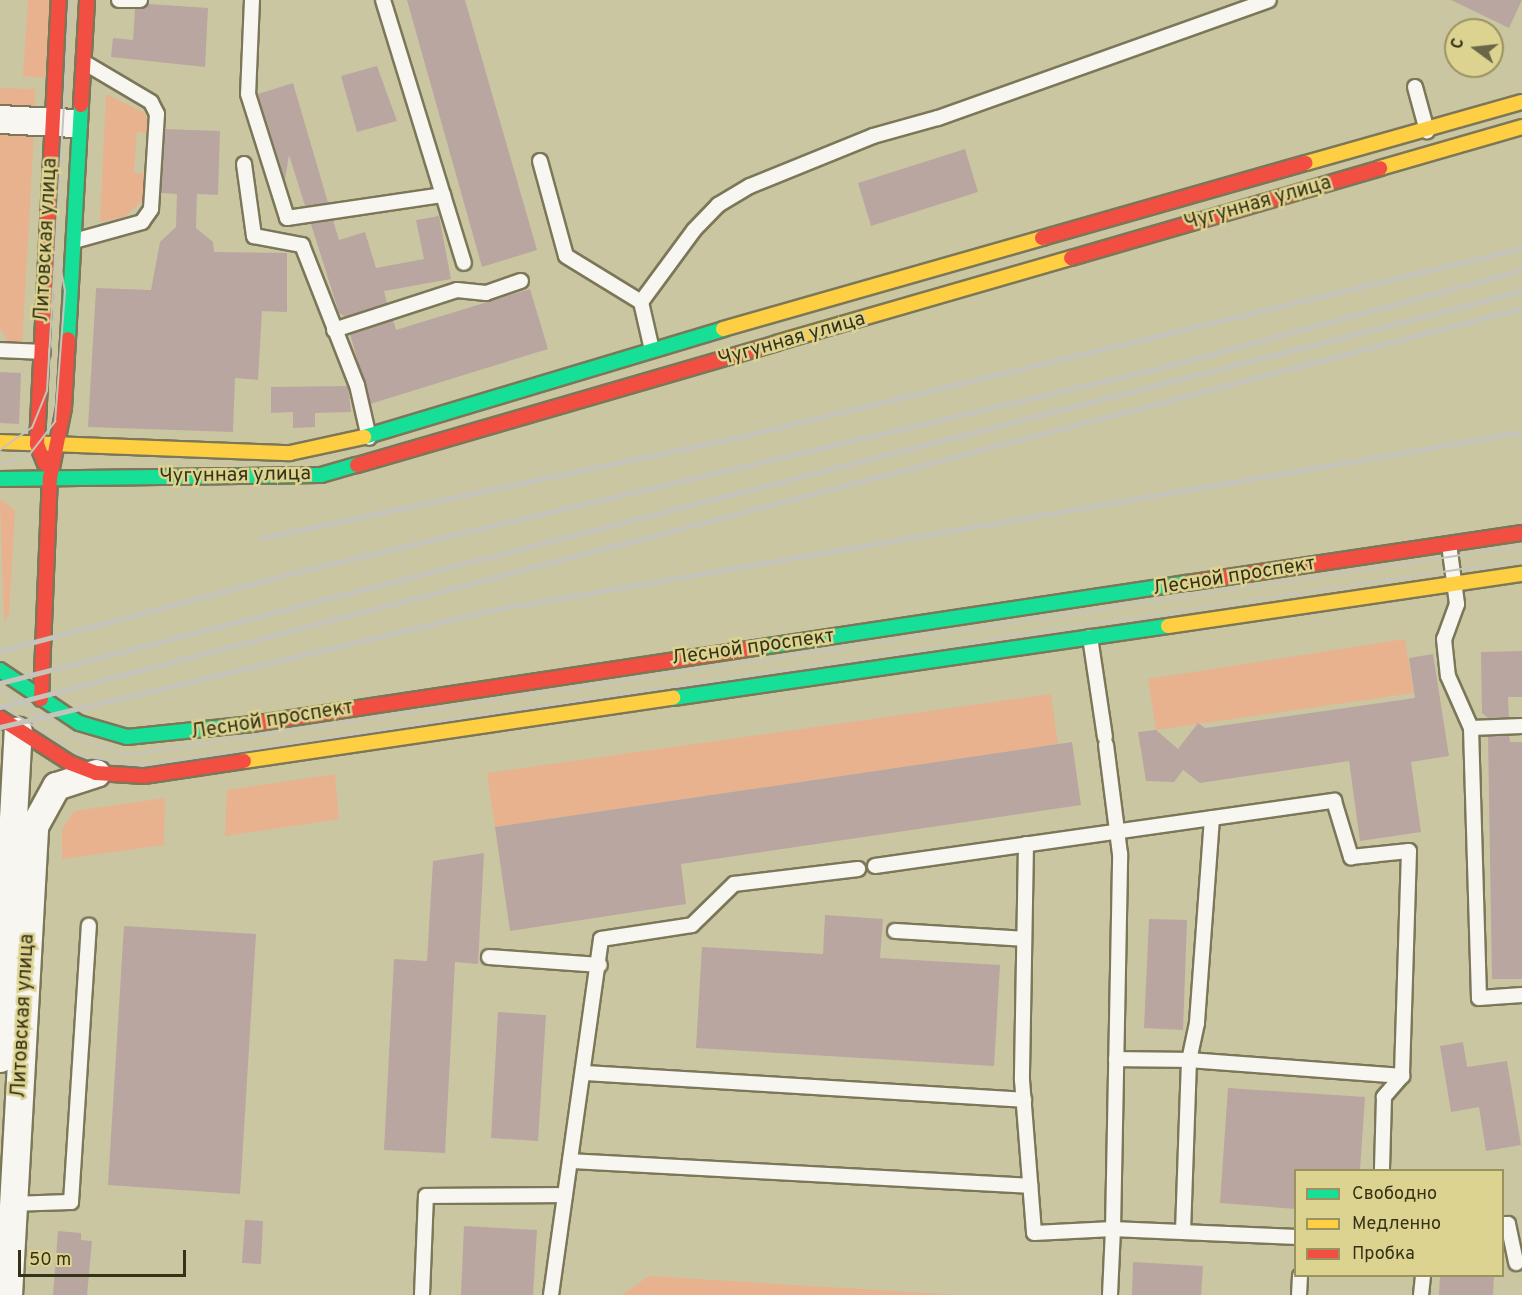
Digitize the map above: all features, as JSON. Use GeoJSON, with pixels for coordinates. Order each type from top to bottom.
{"type":"FeatureCollection","features":[{"type":"Feature","properties":{"kind":"street","name":"Литовская улица"},"geometry":{"type":"LineString","coordinates":[[50,478],[37,444],[59,0]]}},
{"type":"Feature","properties":{"kind":"street","name":"Литовская улица"},"geometry":{"type":"LineString","coordinates":[[41,699],[50,478],[57,444],[67,353],[87,0]]}},
{"type":"Feature","properties":{"kind":"street","name":"Чугунная улица"},"geometry":{"type":"LineString","coordinates":[[57,444],[290,453],[368,437],[652,350],[1522,102]]}},
{"type":"Feature","properties":{"kind":"street"},"geometry":{"type":"LineString","coordinates":[[0,120],[80,123]]}},
{"type":"Feature","properties":{"kind":"street","name":"Чугунная улица"},"geometry":{"type":"LineString","coordinates":[[50,478],[292,479],[375,460],[1522,127]]}},
{"type":"Feature","properties":{"kind":"street"},"geometry":{"type":"LineString","coordinates":[[0,441],[57,444]]}},
{"type":"Feature","properties":{"kind":"street"},"geometry":{"type":"LineString","coordinates":[[0,479],[50,478]]}},
{"type":"Feature","properties":{"kind":"street","name":"Лесной проспект"},"geometry":{"type":"LineString","coordinates":[[0,670],[41,699],[100,731],[157,738],[1522,533]]}},
{"type":"Feature","properties":{"kind":"street","name":"Лесной проспект"},"geometry":{"type":"LineString","coordinates":[[9,724],[96,773],[161,774],[1522,574]]}},
{"type":"Feature","properties":{"kind":"street"},"geometry":{"type":"LineString","coordinates":[[759,648],[765,684]]}},
{"type":"Feature","properties":{"kind":"street","name":"Литовская улица"},"geometry":{"type":"LineString","coordinates":[[8,1295],[9,724]]}},
{"type":"Feature","properties":{"kind":"street","name":"Литовская улица"},"geometry":{"type":"LineString","coordinates":[[0,1058],[8,1023],[34,826],[56,786],[96,773]]}},
{"type":"Feature","properties":{"kind":"lane"},"geometry":{"type":"LineString","coordinates":[[119,0],[140,0]]}},
{"type":"Feature","properties":{"kind":"lane"},"geometry":{"type":"LineString","coordinates":[[252,0],[248,94],[287,218],[443,195]]}},
{"type":"Feature","properties":{"kind":"lane"},"geometry":{"type":"LineString","coordinates":[[383,0],[464,263]]}},
{"type":"Feature","properties":{"kind":"lane"},"geometry":{"type":"LineString","coordinates":[[641,302],[694,230],[718,205],[750,186],[873,136],[938,118],[1269,0]]}},
{"type":"Feature","properties":{"kind":"lane"},"geometry":{"type":"LineString","coordinates":[[48,239],[74,241],[142,222],[151,209],[156,126],[151,102],[83,62]]}},
{"type":"Feature","properties":{"kind":"lane"},"geometry":{"type":"LineString","coordinates":[[1415,87],[1433,153]]}},
{"type":"Feature","properties":{"kind":"lane"},"geometry":{"type":"LineString","coordinates":[[540,161],[566,256],[641,302],[661,378]]}},
{"type":"Feature","properties":{"kind":"lane"},"geometry":{"type":"LineString","coordinates":[[244,164],[254,236],[302,245],[357,385],[375,460]]}},
{"type":"Feature","properties":{"kind":"lane"},"geometry":{"type":"LineString","coordinates":[[334,330],[457,290],[486,293],[521,281]]}},
{"type":"Feature","properties":{"kind":"lane"},"geometry":{"type":"LineString","coordinates":[[0,350],[67,353]]}},
{"type":"Feature","properties":{"kind":"lane"},"geometry":{"type":"LineString","coordinates":[[1449,544],[1457,604],[1444,639],[1448,676],[1471,728],[1479,998],[1522,995]]}},
{"type":"Feature","properties":{"kind":"lane"},"geometry":{"type":"LineString","coordinates":[[1090,637],[1119,830],[1110,1295]]}},
{"type":"Feature","properties":{"kind":"lane"},"geometry":{"type":"LineString","coordinates":[[1471,728],[1522,726]]}},
{"type":"Feature","properties":{"kind":"lane"},"geometry":{"type":"LineString","coordinates":[[875,866],[1334,801],[1351,857],[1409,851],[1401,1076],[1384,1097],[1382,1169]]}},
{"type":"Feature","properties":{"kind":"lane"},"geometry":{"type":"LineString","coordinates":[[1183,1232],[1189,1060],[1197,1023],[1212,818]]}},
{"type":"Feature","properties":{"kind":"lane"},"geometry":{"type":"LineString","coordinates":[[1026,844],[1024,1100],[1034,1233],[1113,1230],[1294,1237]]}},
{"type":"Feature","properties":{"kind":"lane"},"geometry":{"type":"LineString","coordinates":[[551,1295],[600,965],[601,939],[692,925],[734,884],[858,869]]}},
{"type":"Feature","properties":{"kind":"lane"},"geometry":{"type":"LineString","coordinates":[[7,1204],[71,1202],[89,926]]}},
{"type":"Feature","properties":{"kind":"lane"},"geometry":{"type":"LineString","coordinates":[[895,931],[1024,939]]}},
{"type":"Feature","properties":{"kind":"lane"},"geometry":{"type":"LineString","coordinates":[[489,957],[600,965]]}},
{"type":"Feature","properties":{"kind":"lane"},"geometry":{"type":"LineString","coordinates":[[1116,1059],[1189,1060],[1401,1076]]}},
{"type":"Feature","properties":{"kind":"lane"},"geometry":{"type":"LineString","coordinates":[[584,1073],[1024,1100]]}},
{"type":"Feature","properties":{"kind":"lane"},"geometry":{"type":"LineString","coordinates":[[570,1161],[1030,1185]]}},
{"type":"Feature","properties":{"kind":"lane"},"geometry":{"type":"LineString","coordinates":[[422,1295],[426,1196],[565,1195]]}},
{"type":"Feature","properties":{"kind":"lane"},"geometry":{"type":"LineString","coordinates":[[1504,1224],[1508,1224],[1516,1263]]}},
{"type":"Feature","properties":{"kind":"lane"},"geometry":{"type":"LineString","coordinates":[[1299,1295],[1300,1277]]}},
{"type":"Feature","properties":{"kind":"lane"},"geometry":{"type":"LineString","coordinates":[[1421,1295],[1423,1277]]}},
{"type":"Feature","properties":{"kind":"shaded area"},"geometry":{"type":"Polygon","coordinates":[[[28,0],[50,0],[46,78],[23,76],[28,0]]]}},
{"type":"Feature","properties":{"kind":"shaded area"},"geometry":{"type":"Polygon","coordinates":[[[0,88],[35,89],[35,110],[0,108],[0,88]]]}},
{"type":"Feature","properties":{"kind":"shaded area"},"geometry":{"type":"Polygon","coordinates":[[[106,94],[145,113],[151,133],[137,132],[134,173],[148,174],[143,200],[124,217],[100,222],[106,94]]]}},
{"type":"Feature","properties":{"kind":"shaded area"},"geometry":{"type":"Polygon","coordinates":[[[0,131],[34,133],[22,345],[9,344],[0,327],[0,131]]]}},
{"type":"Feature","properties":{"kind":"shaded area"},"geometry":{"type":"Polygon","coordinates":[[[0,499],[15,510],[9,614],[4,622],[0,499]]]}},
{"type":"Feature","properties":{"kind":"shaded area"},"geometry":{"type":"Polygon","coordinates":[[[1405,639],[1414,693],[1156,730],[1148,679],[1405,639]]]}},
{"type":"Feature","properties":{"kind":"shaded area"},"geometry":{"type":"Polygon","coordinates":[[[1051,694],[1058,744],[495,827],[487,773],[1051,694]]]}},
{"type":"Feature","properties":{"kind":"shaded area"},"geometry":{"type":"Polygon","coordinates":[[[335,774],[339,819],[225,836],[227,790],[335,774]]]}},
{"type":"Feature","properties":{"kind":"shaded area"},"geometry":{"type":"Polygon","coordinates":[[[165,798],[164,845],[62,859],[62,829],[74,811],[165,798]]]}},
{"type":"Feature","properties":{"kind":"shaded area"},"geometry":{"type":"Polygon","coordinates":[[[649,1276],[961,1295],[622,1295],[649,1276]]]}},
{"type":"Feature","properties":{"kind":"building"},"geometry":{"type":"Polygon","coordinates":[[[407,0],[465,0],[537,250],[482,267],[407,0]]]}},
{"type":"Feature","properties":{"kind":"building"},"geometry":{"type":"Polygon","coordinates":[[[1451,0],[1522,0],[1509,28],[1504,26],[1504,18],[1488,18],[1451,0]]]}},
{"type":"Feature","properties":{"kind":"building"},"geometry":{"type":"Polygon","coordinates":[[[148,4],[208,8],[205,67],[111,57],[113,38],[133,40],[135,9],[148,4]]]}},
{"type":"Feature","properties":{"kind":"building"},"geometry":{"type":"Polygon","coordinates":[[[377,66],[397,121],[357,132],[341,76],[377,66]]]}},
{"type":"Feature","properties":{"kind":"building"},"geometry":{"type":"Polygon","coordinates":[[[293,83],[328,203],[305,206],[289,155],[285,180],[258,94],[293,83]]]}},
{"type":"Feature","properties":{"kind":"building"},"geometry":{"type":"Polygon","coordinates":[[[165,129],[220,131],[218,195],[197,194],[196,228],[213,242],[214,252],[287,253],[287,312],[262,311],[258,380],[235,378],[233,432],[88,427],[96,288],[151,290],[160,242],[176,227],[177,194],[161,193],[165,129]]]}},
{"type":"Feature","properties":{"kind":"building"},"geometry":{"type":"Polygon","coordinates":[[[965,149],[978,192],[871,226],[858,183],[965,149]]]}},
{"type":"Feature","properties":{"kind":"building"},"geometry":{"type":"Polygon","coordinates":[[[439,216],[451,279],[384,291],[387,303],[345,317],[339,313],[311,224],[333,220],[339,240],[365,232],[376,268],[424,259],[416,220],[439,216]]]}},
{"type":"Feature","properties":{"kind":"building"},"geometry":{"type":"Polygon","coordinates":[[[530,289],[548,349],[370,404],[350,334],[393,320],[396,330],[530,289]]]}},
{"type":"Feature","properties":{"kind":"building"},"geometry":{"type":"Polygon","coordinates":[[[0,372],[21,373],[19,424],[0,423],[0,372]]]}},
{"type":"Feature","properties":{"kind":"building"},"geometry":{"type":"Polygon","coordinates":[[[348,386],[351,412],[315,413],[315,427],[293,428],[293,412],[271,413],[271,387],[348,386]]]}},
{"type":"Feature","properties":{"kind":"building"},"geometry":{"type":"Polygon","coordinates":[[[1522,651],[1522,697],[1508,697],[1509,718],[1488,718],[1482,713],[1481,652],[1522,651]]]}},
{"type":"Feature","properties":{"kind":"building"},"geometry":{"type":"Polygon","coordinates":[[[1433,654],[1449,756],[1411,762],[1421,832],[1360,841],[1349,761],[1200,783],[1183,770],[1174,782],[1146,781],[1138,732],[1156,730],[1178,749],[1198,723],[1205,728],[1415,698],[1409,658],[1433,654]]]}},
{"type":"Feature","properties":{"kind":"building"},"geometry":{"type":"Polygon","coordinates":[[[1509,735],[1510,742],[1522,742],[1522,979],[1492,979],[1488,736],[1509,735]]]}},
{"type":"Feature","properties":{"kind":"building"},"geometry":{"type":"Polygon","coordinates":[[[1072,742],[1081,805],[681,864],[686,904],[510,931],[495,827],[1072,742]]]}},
{"type":"Feature","properties":{"kind":"building"},"geometry":{"type":"Polygon","coordinates":[[[484,853],[478,964],[455,962],[445,1153],[384,1150],[394,959],[427,961],[433,861],[484,853]]]}},
{"type":"Feature","properties":{"kind":"building"},"geometry":{"type":"Polygon","coordinates":[[[825,915],[883,919],[880,958],[1000,965],[994,1066],[696,1048],[702,947],[823,954],[825,915]]]}},
{"type":"Feature","properties":{"kind":"building"},"geometry":{"type":"Polygon","coordinates":[[[1149,919],[1187,920],[1183,1030],[1144,1028],[1149,919]]]}},
{"type":"Feature","properties":{"kind":"building"},"geometry":{"type":"Polygon","coordinates":[[[124,926],[256,934],[240,1194],[108,1185],[124,926]]]}},
{"type":"Feature","properties":{"kind":"building"},"geometry":{"type":"Polygon","coordinates":[[[498,1012],[546,1015],[538,1141],[491,1138],[498,1012]]]}},
{"type":"Feature","properties":{"kind":"building"},"geometry":{"type":"Polygon","coordinates":[[[1463,1042],[1467,1067],[1507,1061],[1521,1145],[1486,1151],[1479,1107],[1451,1112],[1440,1046],[1463,1042]]]}},
{"type":"Feature","properties":{"kind":"building"},"geometry":{"type":"Polygon","coordinates":[[[1228,1088],[1365,1097],[1360,1169],[1294,1169],[1294,1209],[1220,1203],[1228,1088]]]}},
{"type":"Feature","properties":{"kind":"building"},"geometry":{"type":"Polygon","coordinates":[[[245,1220],[263,1221],[261,1264],[242,1263],[245,1220]]]}},
{"type":"Feature","properties":{"kind":"building"},"geometry":{"type":"Polygon","coordinates":[[[464,1226],[537,1230],[533,1295],[461,1295],[464,1226]]]}},
{"type":"Feature","properties":{"kind":"building"},"geometry":{"type":"Polygon","coordinates":[[[58,1231],[81,1233],[81,1240],[92,1241],[87,1295],[53,1295],[58,1231]]]}},
{"type":"Feature","properties":{"kind":"building"},"geometry":{"type":"Polygon","coordinates":[[[1133,1262],[1203,1266],[1201,1295],[1132,1295],[1133,1262]]]}},
{"type":"Feature","properties":{"kind":"building"},"geometry":{"type":"Polygon","coordinates":[[[1440,1277],[1494,1277],[1493,1295],[1439,1295],[1440,1277]]]}},
{"type":"Feature","properties":{"kind":"tram line"},"geometry":{"type":"LineString","coordinates":[[0,450],[32,428],[47,391],[70,0]]}},
{"type":"Feature","properties":{"kind":"tram line"},"geometry":{"type":"LineString","coordinates":[[0,465],[30,454],[55,422],[65,291],[59,260]]}},
{"type":"Feature","properties":{"kind":"tram line"},"geometry":{"type":"LineString","coordinates":[[0,689],[77,739],[120,753],[141,753],[1522,546]]}},
{"type":"Feature","properties":{"kind":"tram line"},"geometry":{"type":"LineString","coordinates":[[0,705],[83,756],[142,766],[1522,560]]}},
{"type":"Feature","properties":{"kind":"railway"},"geometry":{"type":"LineString","coordinates":[[261,538],[743,436],[1522,248]]}},
{"type":"Feature","properties":{"kind":"railway"},"geometry":{"type":"LineString","coordinates":[[0,651],[301,571],[1164,367],[1522,270]]}},
{"type":"Feature","properties":{"kind":"railway"},"geometry":{"type":"LineString","coordinates":[[0,683],[1522,291]]}},
{"type":"Feature","properties":{"kind":"railway"},"geometry":{"type":"LineString","coordinates":[[0,707],[1522,308]]}},
{"type":"Feature","properties":{"kind":"railway"},"geometry":{"type":"LineString","coordinates":[[0,727],[492,610],[1522,432]]}},
{"type":"Feature","properties":{"kind":"traffic: fast"},"geometry":{"type":"LineString","coordinates":[[68,339],[81,105]]}},
{"type":"Feature","properties":{"kind":"traffic: fast"},"geometry":{"type":"LineString","coordinates":[[364,437],[723,329]]}},
{"type":"Feature","properties":{"kind":"traffic: fast"},"geometry":{"type":"LineString","coordinates":[[0,479],[321,475],[357,465]]}},
{"type":"Feature","properties":{"kind":"traffic: fast"},"geometry":{"type":"LineString","coordinates":[[762,647],[1187,583]]}},
{"type":"Feature","properties":{"kind":"traffic: fast"},"geometry":{"type":"LineString","coordinates":[[673,698],[1168,626]]}},
{"type":"Feature","properties":{"kind":"traffic: fast"},"geometry":{"type":"LineString","coordinates":[[0,670],[79,723],[127,737],[252,724]]}},
{"type":"Feature","properties":{"kind":"traffic: slow"},"geometry":{"type":"LineString","coordinates":[[1306,163],[1522,102]]}},
{"type":"Feature","properties":{"kind":"traffic: slow"},"geometry":{"type":"LineString","coordinates":[[1380,168],[1522,127]]}},
{"type":"Feature","properties":{"kind":"traffic: slow"},"geometry":{"type":"LineString","coordinates":[[723,329],[1042,238]]}},
{"type":"Feature","properties":{"kind":"traffic: slow"},"geometry":{"type":"LineString","coordinates":[[776,343],[1071,258]]}},
{"type":"Feature","properties":{"kind":"traffic: slow"},"geometry":{"type":"LineString","coordinates":[[0,442],[290,453],[364,437]]}},
{"type":"Feature","properties":{"kind":"traffic: slow"},"geometry":{"type":"LineString","coordinates":[[1168,626],[1522,574]]}},
{"type":"Feature","properties":{"kind":"traffic: slow"},"geometry":{"type":"LineString","coordinates":[[244,761],[673,698]]}},
{"type":"Feature","properties":{"kind":"traffic: jam"},"geometry":{"type":"LineString","coordinates":[[45,464],[37,444],[59,0]]}},
{"type":"Feature","properties":{"kind":"traffic: jam"},"geometry":{"type":"LineString","coordinates":[[81,105],[87,0]]}},
{"type":"Feature","properties":{"kind":"traffic: jam"},"geometry":{"type":"LineString","coordinates":[[1042,238],[1306,163]]}},
{"type":"Feature","properties":{"kind":"traffic: jam"},"geometry":{"type":"LineString","coordinates":[[1071,258],[1380,168]]}},
{"type":"Feature","properties":{"kind":"traffic: jam"},"geometry":{"type":"LineString","coordinates":[[41,699],[50,478],[64,408],[68,339]]}},
{"type":"Feature","properties":{"kind":"traffic: jam"},"geometry":{"type":"LineString","coordinates":[[357,465],[776,343]]}},
{"type":"Feature","properties":{"kind":"traffic: jam"},"geometry":{"type":"LineString","coordinates":[[1187,583],[1522,533]]}},
{"type":"Feature","properties":{"kind":"traffic: jam"},"geometry":{"type":"LineString","coordinates":[[252,724],[762,647]]}},
{"type":"Feature","properties":{"kind":"traffic: jam"},"geometry":{"type":"LineString","coordinates":[[0,718],[70,763],[96,773],[144,776],[244,761]]}}]}
